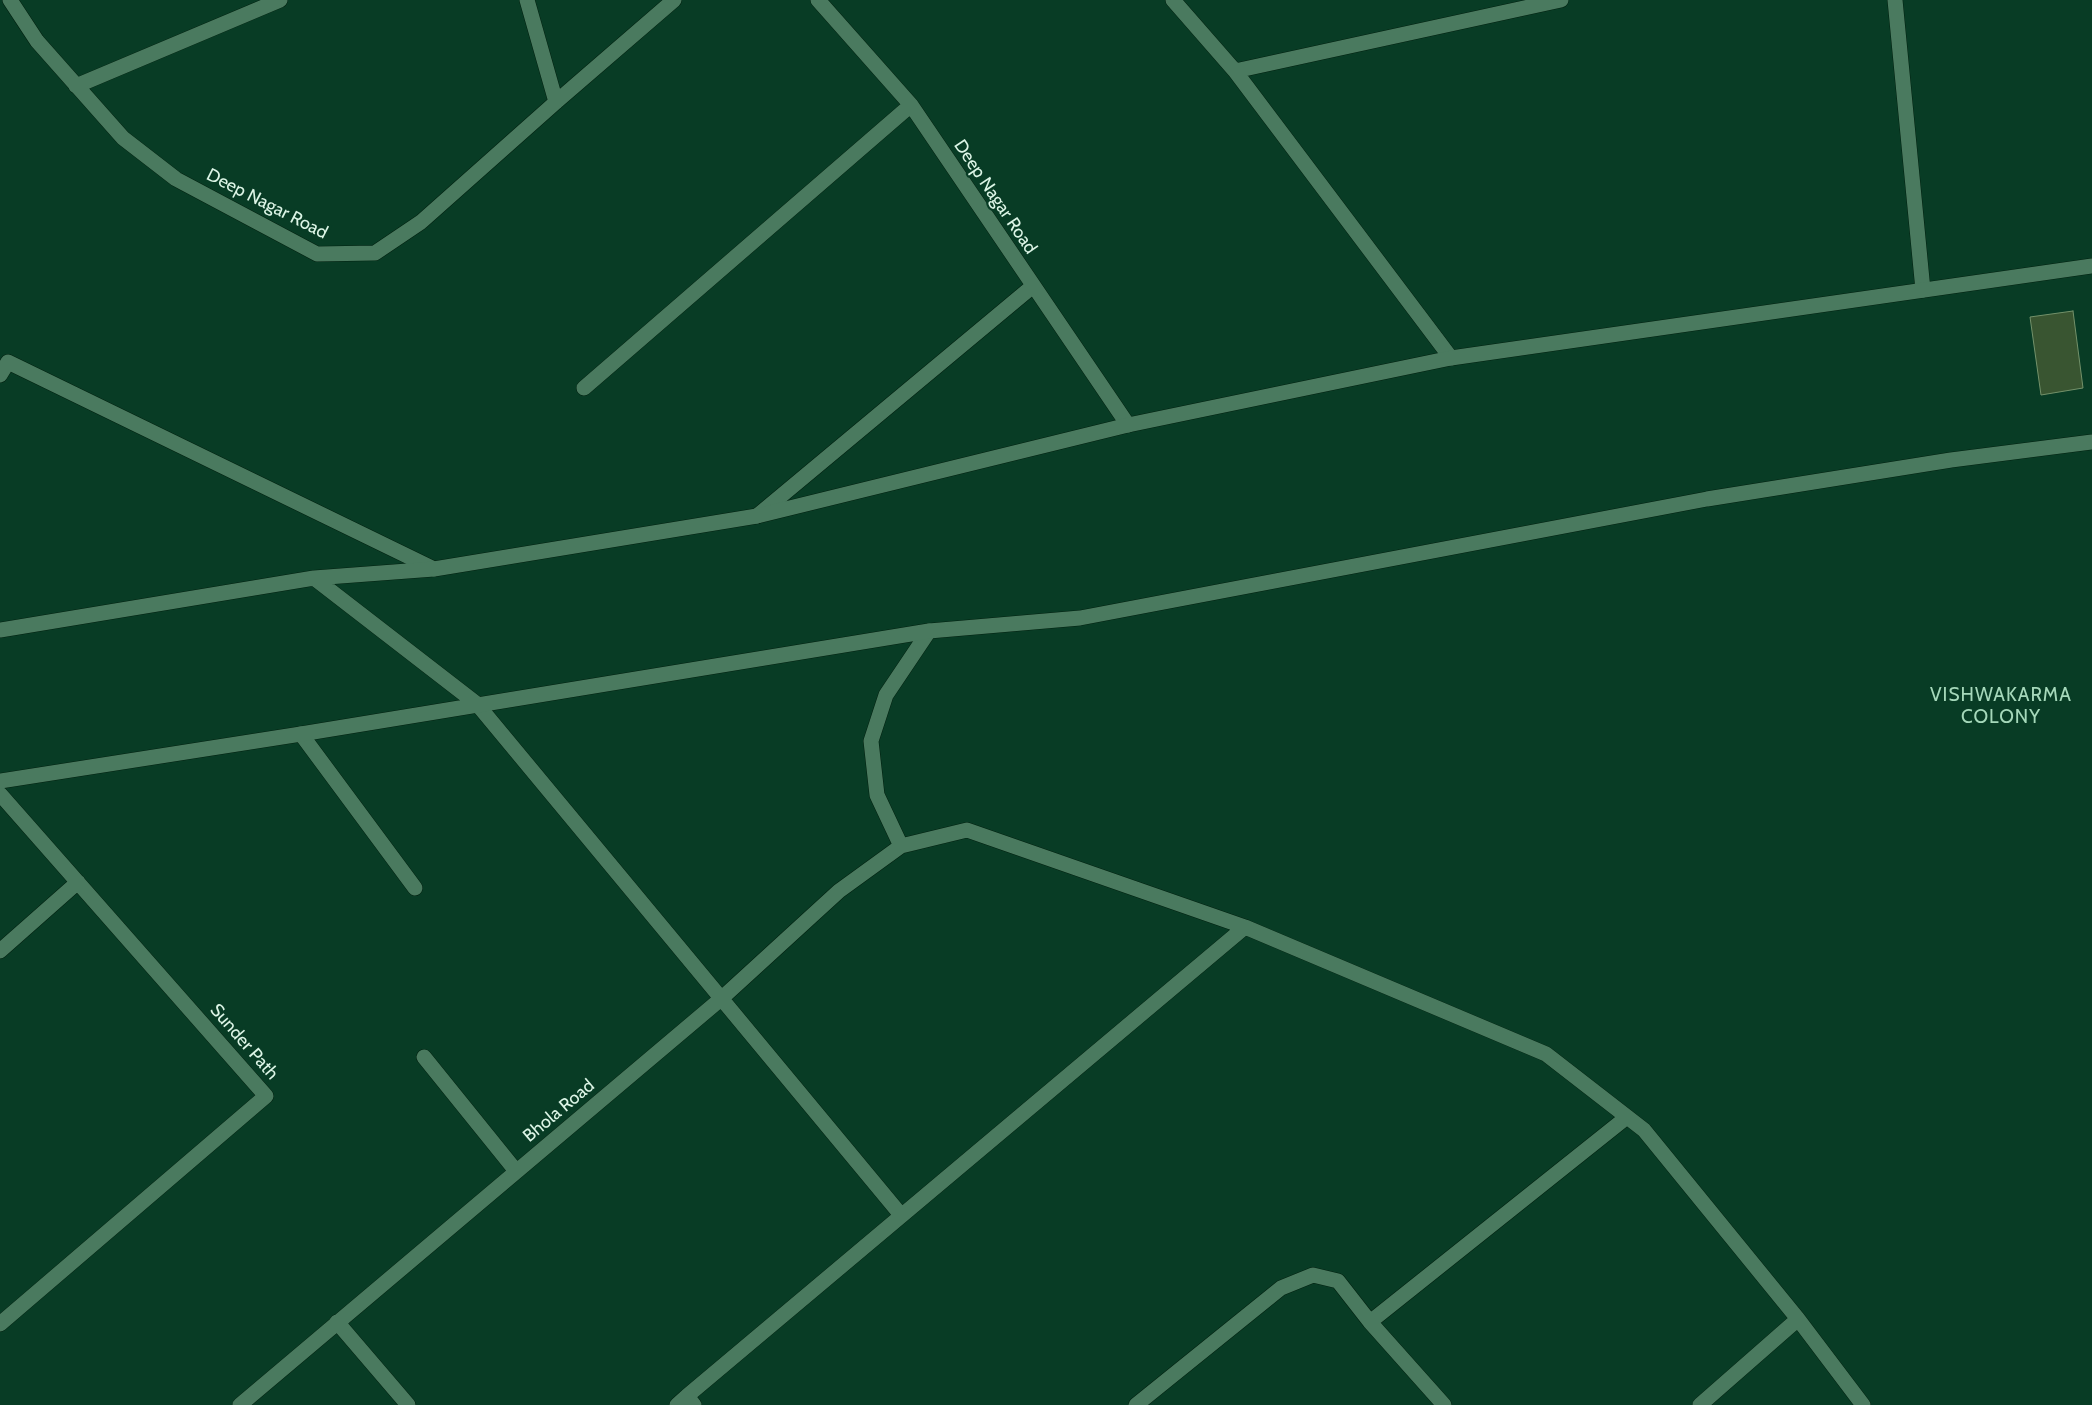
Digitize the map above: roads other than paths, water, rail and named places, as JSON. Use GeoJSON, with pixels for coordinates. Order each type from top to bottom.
{"type":"FeatureCollection","features":[{"type":"Feature","properties":{"kind":"street","name":"Deep Nagar Road"},"geometry":{"type":"LineString","coordinates":[[10,0],[37,41],[123,138],[176,179],[317,254],[375,254],[421,222],[674,0]]}},
{"type":"Feature","properties":{"kind":"street"},"geometry":{"type":"LineString","coordinates":[[76,86],[280,0]]}},
{"type":"Feature","properties":{"kind":"street"},"geometry":{"type":"LineString","coordinates":[[527,0],[556,102]]}},
{"type":"Feature","properties":{"kind":"street","name":"Deep Nagar Road"},"geometry":{"type":"LineString","coordinates":[[818,0],[911,105],[1128,426]]}},
{"type":"Feature","properties":{"kind":"street"},"geometry":{"type":"LineString","coordinates":[[1173,0],[1235,71],[1451,358]]}},
{"type":"Feature","properties":{"kind":"street"},"geometry":{"type":"LineString","coordinates":[[1895,0],[1923,290]]}},
{"type":"Feature","properties":{"kind":"street"},"geometry":{"type":"LineString","coordinates":[[1235,71],[1553,1]]}},
{"type":"Feature","properties":{"kind":"street"},"geometry":{"type":"LineString","coordinates":[[584,388],[911,105]]}},
{"type":"Feature","properties":{"kind":"street"},"geometry":{"type":"LineString","coordinates":[[0,630],[314,578],[434,569],[757,516],[1128,426],[1451,358],[2092,266]]}},
{"type":"Feature","properties":{"kind":"street"},"geometry":{"type":"LineString","coordinates":[[757,516],[1033,286]]}},
{"type":"Feature","properties":{"kind":"street"},"geometry":{"type":"LineString","coordinates":[[3,365],[434,569]]}},
{"type":"Feature","properties":{"kind":"street"},"geometry":{"type":"LineString","coordinates":[[0,782],[928,631],[1080,618],[1706,499],[1951,460],[2092,442]]}},
{"type":"Feature","properties":{"kind":"street"},"geometry":{"type":"LineString","coordinates":[[314,578],[477,704],[901,1215]]}},
{"type":"Feature","properties":{"kind":"street"},"geometry":{"type":"LineString","coordinates":[[928,631],[886,696],[871,741],[878,795],[902,846],[967,830],[1245,927],[1546,1054],[1644,1130],[1798,1320],[1863,1405]]}},
{"type":"Feature","properties":{"kind":"street"},"geometry":{"type":"LineString","coordinates":[[301,734],[415,888]]}},
{"type":"Feature","properties":{"kind":"street","name":"Sunder Path"},"geometry":{"type":"LineString","coordinates":[[0,794],[266,1096],[0,1324]]}},
{"type":"Feature","properties":{"kind":"street","name":"Bhola Road"},"geometry":{"type":"LineString","coordinates":[[240,1405],[722,998],[840,891],[902,846]]}},
{"type":"Feature","properties":{"kind":"street"},"geometry":{"type":"LineString","coordinates":[[0,951],[78,882]]}},
{"type":"Feature","properties":{"kind":"street"},"geometry":{"type":"LineString","coordinates":[[686,1402],[901,1215],[1127,1028],[1245,927]]}},
{"type":"Feature","properties":{"kind":"street"},"geometry":{"type":"LineString","coordinates":[[424,1058],[516,1171]]}},
{"type":"Feature","properties":{"kind":"street"},"geometry":{"type":"LineString","coordinates":[[1370,1322],[1627,1117]]}},
{"type":"Feature","properties":{"kind":"street"},"geometry":{"type":"LineString","coordinates":[[1136,1405],[1281,1288],[1313,1275],[1338,1281],[1370,1322],[1444,1405]]}},
{"type":"Feature","properties":{"kind":"street"},"geometry":{"type":"LineString","coordinates":[[1700,1405],[1798,1320]]}},
{"type":"Feature","properties":{"kind":"street"},"geometry":{"type":"LineString","coordinates":[[337,1322],[408,1405]]}},
{"type":"Feature","properties":{"kind":"district","name":"VISHWAKARMA COLONY"},"geometry":{"type":"Point","coordinates":[2001,706]}}]}
